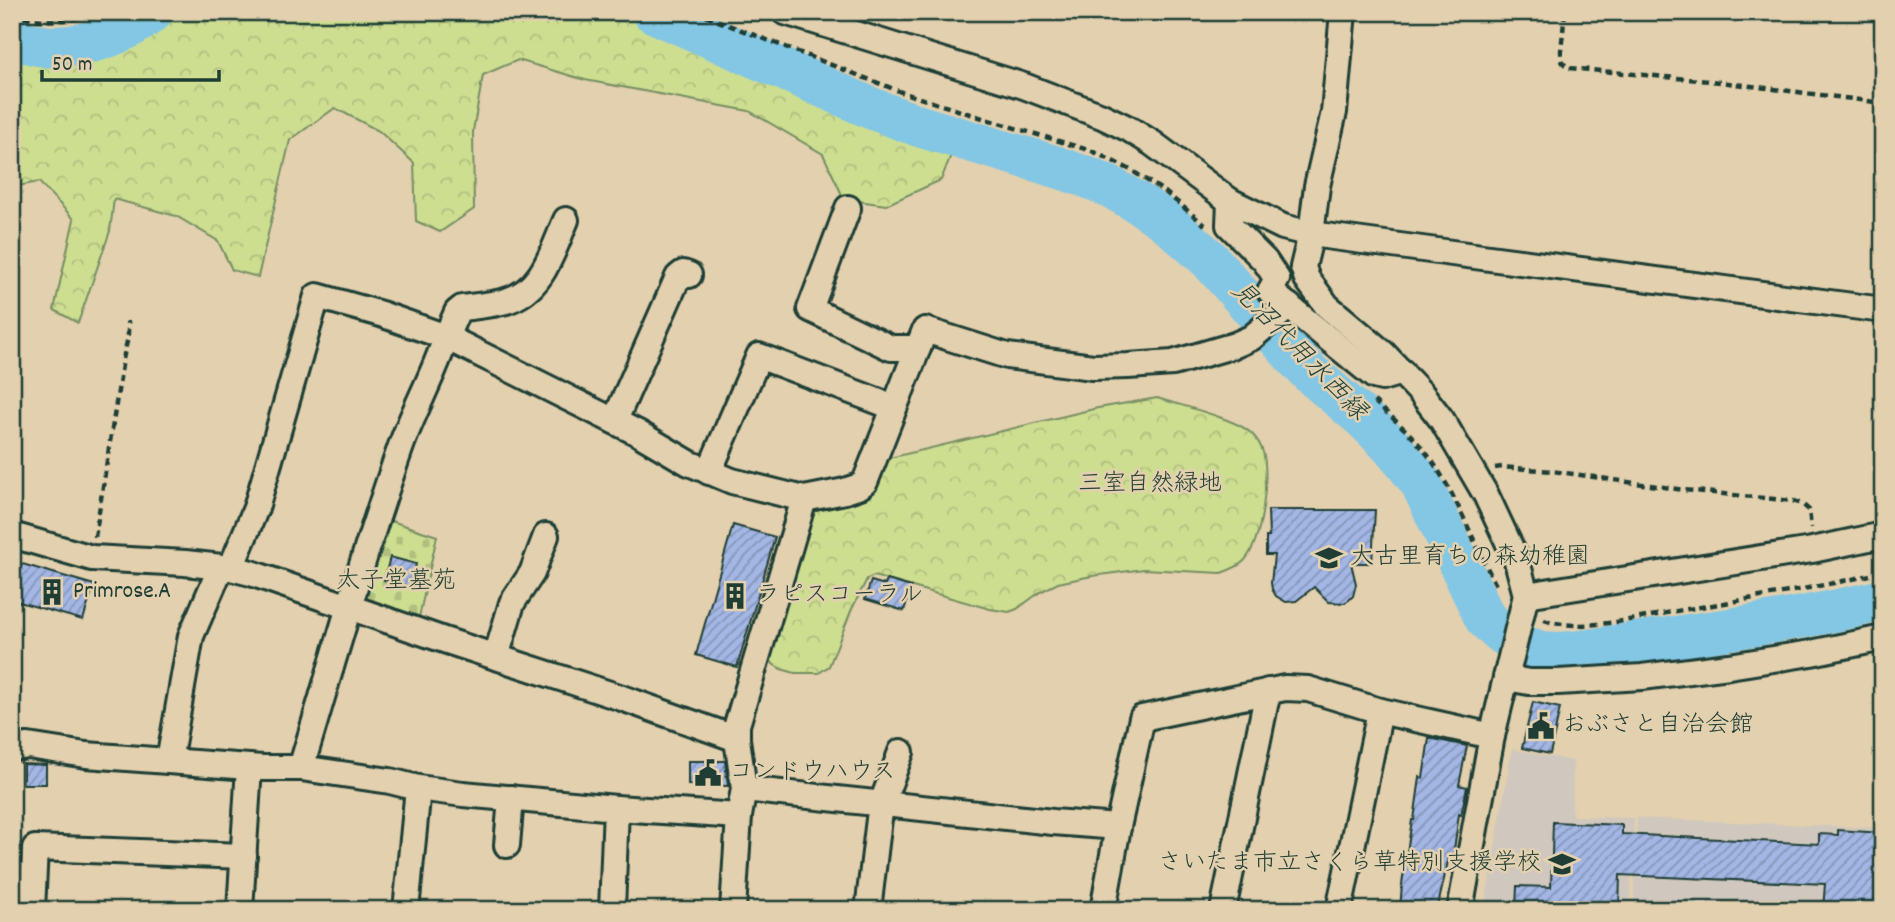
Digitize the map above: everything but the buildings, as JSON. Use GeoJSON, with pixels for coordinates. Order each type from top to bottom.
{"type":"FeatureCollection","features":[{"type":"Feature","properties":{"kind":"street"},"geometry":{"type":"LineString","coordinates":[[785,12],[1024,86],[1102,116],[1152,143],[1230,201],[1283,227],[1311,234],[1883,310]]}},
{"type":"Feature","properties":{"kind":"street"},"geometry":{"type":"LineString","coordinates":[[1343,12],[1334,112],[1317,186],[1311,234],[1303,267],[1307,279],[1327,306],[1402,372],[1442,420],[1486,495],[1517,561],[1523,607],[1492,736],[1460,910]]}},
{"type":"Feature","properties":{"kind":"street"},"geometry":{"type":"LineString","coordinates":[[1230,201],[1229,225],[1265,261],[1277,279],[1270,291],[1374,376],[1382,377],[1402,372]]}},
{"type":"Feature","properties":{"kind":"street"},"geometry":{"type":"LineString","coordinates":[[848,208],[810,309],[891,348],[918,348]]}},
{"type":"Feature","properties":{"kind":"street"},"geometry":{"type":"LineString","coordinates":[[300,768],[411,417],[437,365],[457,312],[462,308],[507,300],[532,287],[540,279],[566,220]]}},
{"type":"Feature","properties":{"kind":"street"},"geometry":{"type":"LineString","coordinates":[[615,420],[678,276],[683,273],[689,275]]}},
{"type":"Feature","properties":{"kind":"street"},"geometry":{"type":"LineString","coordinates":[[169,761],[191,636],[256,508],[317,296],[382,314],[446,337],[615,420],[689,463],[732,481],[804,499],[845,491],[864,482],[925,330],[1007,356],[1093,367],[1173,363],[1251,338],[1289,306]]}},
{"type":"Feature","properties":{"kind":"street"},"geometry":{"type":"LineString","coordinates":[[709,472],[759,356],[893,407]]}},
{"type":"Feature","properties":{"kind":"street"},"geometry":{"type":"LineString","coordinates":[[733,910],[739,816],[744,789],[737,725],[804,499]]}},
{"type":"Feature","properties":{"kind":"street"},"geometry":{"type":"LineString","coordinates":[[12,535],[92,558],[185,563],[226,567],[251,573],[737,739]]}},
{"type":"Feature","properties":{"kind":"street"},"geometry":{"type":"LineString","coordinates":[[496,657],[513,603],[532,573],[546,536]]}},
{"type":"Feature","properties":{"kind":"street"},"geometry":{"type":"LineString","coordinates":[[1523,607],[1883,536]]}},
{"type":"Feature","properties":{"kind":"street"},"geometry":{"type":"LineString","coordinates":[[1507,671],[1529,682],[1642,677],[1784,657],[1883,638]]}},
{"type":"Feature","properties":{"kind":"street"},"geometry":{"type":"LineString","coordinates":[[1103,910],[1142,718],[1285,688],[1308,689],[1380,711],[1492,736]]}},
{"type":"Feature","properties":{"kind":"street"},"geometry":{"type":"LineString","coordinates":[[1223,910],[1268,691]]}},
{"type":"Feature","properties":{"kind":"street"},"geometry":{"type":"LineString","coordinates":[[1339,910],[1380,711]]}},
{"type":"Feature","properties":{"kind":"street"},"geometry":{"type":"LineString","coordinates":[[12,748],[28,746],[86,755],[300,768],[390,781],[418,788],[616,808],[739,816]]}},
{"type":"Feature","properties":{"kind":"street"},"geometry":{"type":"LineString","coordinates":[[868,910],[878,819],[901,752]]}},
{"type":"Feature","properties":{"kind":"street"},"geometry":{"type":"LineString","coordinates":[[236,909],[244,856],[249,767]]}},
{"type":"Feature","properties":{"kind":"street"},"geometry":{"type":"LineString","coordinates":[[405,910],[418,788]]}},
{"type":"Feature","properties":{"kind":"street"},"geometry":{"type":"LineString","coordinates":[[744,789],[1118,827]]}},
{"type":"Feature","properties":{"kind":"street"},"geometry":{"type":"LineString","coordinates":[[507,845],[511,798]]}},
{"type":"Feature","properties":{"kind":"street"},"geometry":{"type":"LineString","coordinates":[[612,910],[616,808]]}},
{"type":"Feature","properties":{"kind":"street"},"geometry":{"type":"LineString","coordinates":[[26,904],[36,848],[244,856]]}},
{"type":"Feature","properties":{"kind":"path"},"geometry":{"type":"LineString","coordinates":[[12,15],[45,20],[70,19],[98,12]]}},
{"type":"Feature","properties":{"kind":"path"},"geometry":{"type":"LineString","coordinates":[[695,12],[904,93],[1091,151],[1131,170],[1165,192],[1208,228]]}},
{"type":"Feature","properties":{"kind":"path"},"geometry":{"type":"LineString","coordinates":[[1565,12],[1561,51],[1562,62],[1569,68],[1720,82],[1883,103]]}},
{"type":"Feature","properties":{"kind":"path"},"geometry":{"type":"LineString","coordinates":[[92,558],[128,337],[128,321]]}},
{"type":"Feature","properties":{"kind":"path"},"geometry":{"type":"LineString","coordinates":[[1366,395],[1412,436],[1427,455],[1458,505],[1499,590],[1546,622],[1597,624],[1827,586],[1883,572]]}},
{"type":"Feature","properties":{"kind":"path"},"geometry":{"type":"LineString","coordinates":[[1473,473],[1502,467],[1552,471],[1793,500],[1809,510],[1812,550]]}},
{"type":"Feature","properties":{"kind":"shaded area","name":"さいたま市立さくら草特別支援学校"},"geometry":{"type":"Polygon","coordinates":[[[1512,749],[1573,761],[1572,816],[1634,818],[1630,910],[1484,910],[1512,749]]]}},
{"type":"Feature","properties":{"kind":"shaded area"},"geometry":{"type":"Polygon","coordinates":[[[1637,818],[1883,828],[1883,910],[1633,910],[1637,818]]]}},
{"type":"Feature","properties":{"kind":"green space"},"geometry":{"type":"Polygon","coordinates":[[[164,12],[635,12],[874,88],[961,130],[941,180],[886,205],[844,199],[823,154],[749,111],[585,80],[518,60],[483,75],[473,131],[474,209],[440,232],[416,221],[414,163],[379,131],[335,108],[290,140],[258,277],[232,270],[218,241],[176,216],[114,199],[110,231],[78,323],[54,310],[74,219],[39,182],[12,187],[12,40],[54,47],[164,12]]]}},
{"type":"Feature","properties":{"kind":"green space","name":"三室自然緑地"},"geometry":{"type":"Polygon","coordinates":[[[1157,398],[1245,428],[1261,447],[1266,476],[1263,508],[1256,539],[1239,565],[1221,573],[1144,569],[1092,576],[1058,583],[1009,612],[874,576],[867,579],[851,611],[829,666],[819,673],[795,673],[773,664],[770,659],[772,644],[810,517],[818,507],[877,482],[889,458],[1098,408],[1157,398]]]}},
{"type":"Feature","properties":{"kind":"green space","name":"太子堂墓苑"},"geometry":{"type":"Polygon","coordinates":[[[385,519],[437,536],[418,622],[364,603],[361,597],[385,519]]]}},
{"type":"Feature","properties":{"kind":"waterway","name":"見沼代用水西縁"},"geometry":{"type":"LineString","coordinates":[[12,38],[50,47],[81,44],[131,27],[152,12]]}},
{"type":"Feature","properties":{"kind":"waterway","name":"見沼代用水西縁"},"geometry":{"type":"LineString","coordinates":[[653,12],[873,109],[919,126],[1089,178],[1112,188],[1167,222],[1209,259],[1311,374],[1363,418],[1407,465],[1421,483],[1485,618],[1503,634],[1523,646],[1548,653],[1586,650],[1791,619],[1883,600]]}},
{"type":"Feature","properties":{"kind":"place","name":"大古里育ちの森幼稚園"},"geometry":{"type":"Point","coordinates":[1329,558]}},
{"type":"Feature","properties":{"kind":"place","name":"Primrose.A"},"geometry":{"type":"Point","coordinates":[52,592]}},
{"type":"Feature","properties":{"kind":"place","name":"ラピスコーラル"},"geometry":{"type":"Point","coordinates":[735,596]}},
{"type":"Feature","properties":{"kind":"place","name":"おぶさと自治会館"},"geometry":{"type":"Point","coordinates":[1541,726]}},
{"type":"Feature","properties":{"kind":"place","name":"コンドウハウス"},"geometry":{"type":"Point","coordinates":[708,773]}},
{"type":"Feature","properties":{"kind":"place","name":"さいたま市立さくら草特別支援学校"},"geometry":{"type":"Point","coordinates":[1562,864]}}]}
